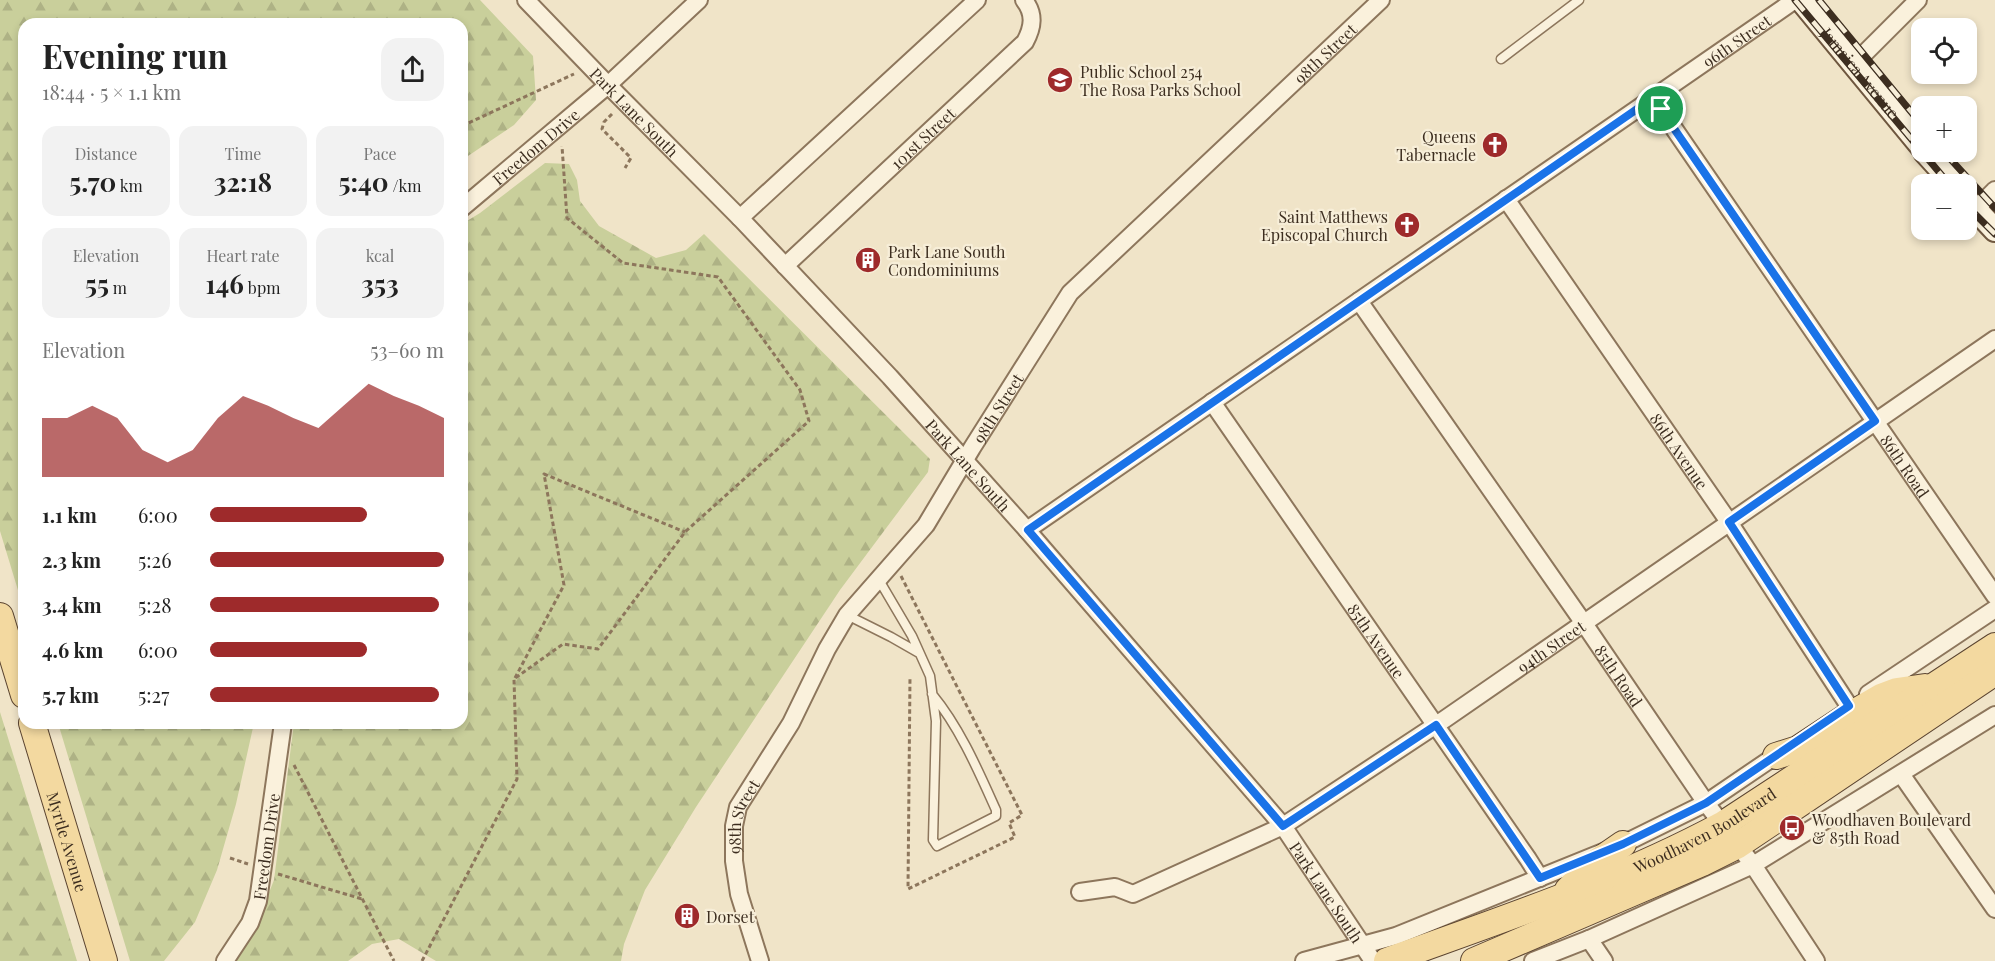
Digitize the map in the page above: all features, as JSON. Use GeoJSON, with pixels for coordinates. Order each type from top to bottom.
{"type":"FeatureCollection","features":[{"type":"Feature","properties":{"kind":"main road","name":"Jamaica Avenue"},"geometry":{"type":"LineString","coordinates":[[1801,0],[1911,134]]}},
{"type":"Feature","properties":{"kind":"main road"},"geometry":{"type":"LineString","coordinates":[[1934,162],[1945,174]]}},
{"type":"Feature","properties":{"kind":"main road"},"geometry":{"type":"LineString","coordinates":[[1977,210],[1995,230]]}},
{"type":"Feature","properties":{"kind":"main road"},"geometry":{"type":"LineString","coordinates":[[0,616],[18,675]]}},
{"type":"Feature","properties":{"kind":"main road","name":"Woodhaven Boulevard"},"geometry":{"type":"LineString","coordinates":[[1474,961],[1702,863],[1730,835],[1937,684],[1995,646]]}},
{"type":"Feature","properties":{"kind":"main road","name":"Woodhaven Boulevard"},"geometry":{"type":"LineString","coordinates":[[1387,961],[1564,896],[1685,846],[1730,835],[1995,672]]}},
{"type":"Feature","properties":{"kind":"main road"},"geometry":{"type":"LineString","coordinates":[[1776,756],[1798,748],[1881,697],[1897,691],[1937,684]]}},
{"type":"Feature","properties":{"kind":"main road","name":"Myrtle Avenue"},"geometry":{"type":"LineString","coordinates":[[34,729],[104,961]]}},
{"type":"Feature","properties":{"kind":"main road"},"geometry":{"type":"LineString","coordinates":[[1564,896],[1594,864],[1623,844]]}},
{"type":"Feature","properties":{"kind":"street","name":"Park Lane South"},"geometry":{"type":"LineString","coordinates":[[526,0],[740,218],[890,377],[1028,530],[1283,826],[1373,961]]}},
{"type":"Feature","properties":{"kind":"street","name":"Freedom Drive"},"geometry":{"type":"LineString","coordinates":[[468,203],[608,85],[699,0]]}},
{"type":"Feature","properties":{"kind":"street"},"geometry":{"type":"LineString","coordinates":[[740,218],[977,0]]}},
{"type":"Feature","properties":{"kind":"street","name":"101st Street"},"geometry":{"type":"LineString","coordinates":[[785,266],[1025,42],[1033,19],[1024,0]]}},
{"type":"Feature","properties":{"kind":"street","name":"98th Street"},"geometry":{"type":"LineString","coordinates":[[760,961],[739,894],[734,861],[734,826],[738,807],[791,723],[827,649],[847,615],[926,525],[964,460],[1070,294],[1382,0]]}},
{"type":"Feature","properties":{"kind":"street","name":"96th Street"},"geometry":{"type":"LineString","coordinates":[[1028,530],[1795,0]]}},
{"type":"Feature","properties":{"kind":"street"},"geometry":{"type":"LineString","coordinates":[[1853,65],[1918,0]]}},
{"type":"Feature","properties":{"kind":"street","name":"86th Road"},"geometry":{"type":"LineString","coordinates":[[1653,98],[1995,596]]}},
{"type":"Feature","properties":{"kind":"street"},"geometry":{"type":"LineString","coordinates":[[1977,200],[1995,190]]}},
{"type":"Feature","properties":{"kind":"street","name":"86th Avenue"},"geometry":{"type":"LineString","coordinates":[[1506,199],[1729,522],[1849,706]]}},
{"type":"Feature","properties":{"kind":"street","name":"85th Road"},"geometry":{"type":"LineString","coordinates":[[1359,301],[1706,803],[1753,865],[1816,961]]}},
{"type":"Feature","properties":{"kind":"street","name":"94th Street"},"geometry":{"type":"LineString","coordinates":[[1080,892],[1115,887],[1133,894],[1283,826],[1436,725],[1995,339]]}},
{"type":"Feature","properties":{"kind":"street","name":"85th Avenue"},"geometry":{"type":"LineString","coordinates":[[1212,402],[1540,878]]}},
{"type":"Feature","properties":{"kind":"street","name":"Woodhaven Boulevard"},"geometry":{"type":"LineString","coordinates":[[1304,961],[1396,936],[1623,844],[1706,803],[1995,609]]}},
{"type":"Feature","properties":{"kind":"street"},"geometry":{"type":"LineString","coordinates":[[1533,961],[1589,939],[1753,865],[1995,715]]}},
{"type":"Feature","properties":{"kind":"street","name":"Freedom Drive"},"geometry":{"type":"LineString","coordinates":[[225,961],[250,923],[258,901],[282,731]]}},
{"type":"Feature","properties":{"kind":"street"},"geometry":{"type":"LineString","coordinates":[[1901,774],[1995,909]]}},
{"type":"Feature","properties":{"kind":"street"},"geometry":{"type":"LineString","coordinates":[[1589,939],[1604,961]]}},
{"type":"Feature","properties":{"kind":"lane"},"geometry":{"type":"LineString","coordinates":[[1502,58],[1579,0]]}},
{"type":"Feature","properties":{"kind":"lane"},"geometry":{"type":"LineString","coordinates":[[879,580],[912,636],[930,676],[932,694],[936,721],[933,840],[937,846],[996,816],[996,810],[947,712],[932,694]]}},
{"type":"Feature","properties":{"kind":"lane"},"geometry":{"type":"LineString","coordinates":[[847,615],[919,654]]}},
{"type":"Feature","properties":{"kind":"path"},"geometry":{"type":"LineString","coordinates":[[468,123],[574,74]]}},
{"type":"Feature","properties":{"kind":"path"},"geometry":{"type":"LineString","coordinates":[[612,114],[604,122],[602,129],[631,158],[625,168]]}},
{"type":"Feature","properties":{"kind":"path"},"geometry":{"type":"LineString","coordinates":[[514,679],[563,644],[598,649],[685,532],[810,421],[800,390],[718,278],[623,263],[567,218],[560,126]]}},
{"type":"Feature","properties":{"kind":"path"},"geometry":{"type":"LineString","coordinates":[[422,961],[517,779],[514,679],[564,585],[544,474],[685,532]]}},
{"type":"Feature","properties":{"kind":"path"},"geometry":{"type":"LineString","coordinates":[[282,731],[362,900],[394,961]]}},
{"type":"Feature","properties":{"kind":"path"},"geometry":{"type":"LineString","coordinates":[[230,858],[250,864]]}},
{"type":"Feature","properties":{"kind":"path"},"geometry":{"type":"LineString","coordinates":[[270,872],[362,900]]}},
{"type":"Feature","properties":{"kind":"green space"},"geometry":{"type":"Polygon","coordinates":[[[0,0],[480,0],[533,56],[536,100],[514,125],[468,156],[468,18],[18,18],[18,590],[0,531],[0,0]]]}},
{"type":"Feature","properties":{"kind":"green space"},"geometry":{"type":"Polygon","coordinates":[[[545,163],[569,164],[577,180],[580,201],[599,226],[656,258],[686,250],[704,234],[930,459],[928,472],[840,590],[696,807],[645,890],[624,944],[621,961],[436,961],[399,939],[372,944],[348,961],[234,961],[251,938],[274,880],[293,729],[468,729],[468,220],[545,163]]]}},
{"type":"Feature","properties":{"kind":"green space"},"geometry":{"type":"Polygon","coordinates":[[[0,712],[77,961],[0,961],[0,712]]]}},
{"type":"Feature","properties":{"kind":"green space"},"geometry":{"type":"Polygon","coordinates":[[[60,729],[253,729],[236,804],[217,870],[195,922],[164,961],[130,961],[60,729]]]}},
{"type":"Feature","properties":{"kind":"railway"},"geometry":{"type":"LineString","coordinates":[[1795,0],[1941,174]]}},
{"type":"Feature","properties":{"kind":"railway"},"geometry":{"type":"LineString","coordinates":[[1819,0],[1911,112]]}},
{"type":"Feature","properties":{"kind":"railway"},"geometry":{"type":"LineString","coordinates":[[1953,162],[1995,208]]}},
{"type":"Feature","properties":{"kind":"railway"},"geometry":{"type":"LineString","coordinates":[[1977,216],[1995,234]]}},
{"type":"Feature","properties":{"kind":"place","name":"Public School 254 The Rosa Parks School"},"geometry":{"type":"Point","coordinates":[1060,80]}},
{"type":"Feature","properties":{"kind":"place","name":"Queens Tabernacle"},"geometry":{"type":"Point","coordinates":[1495,145]}},
{"type":"Feature","properties":{"kind":"place","name":"Saint Matthews Episcopal Church"},"geometry":{"type":"Point","coordinates":[1407,225]}},
{"type":"Feature","properties":{"kind":"place","name":"Park Lane South Condominiums"},"geometry":{"type":"Point","coordinates":[868,260]}},
{"type":"Feature","properties":{"kind":"place","name":"Woodhaven Boulevard & 85th Road"},"geometry":{"type":"Point","coordinates":[1792,828]}},
{"type":"Feature","properties":{"kind":"place","name":"Dorset"},"geometry":{"type":"Point","coordinates":[687,916]}},
{"type":"Feature","properties":{"kind":"route"},"geometry":{"type":"LineString","coordinates":[[1653,98],[1661,109],[1875,421],[1729,522],[1849,706],[1706,803],[1623,844],[1540,878],[1436,725],[1283,826],[1028,530],[1653,98]]}}]}
